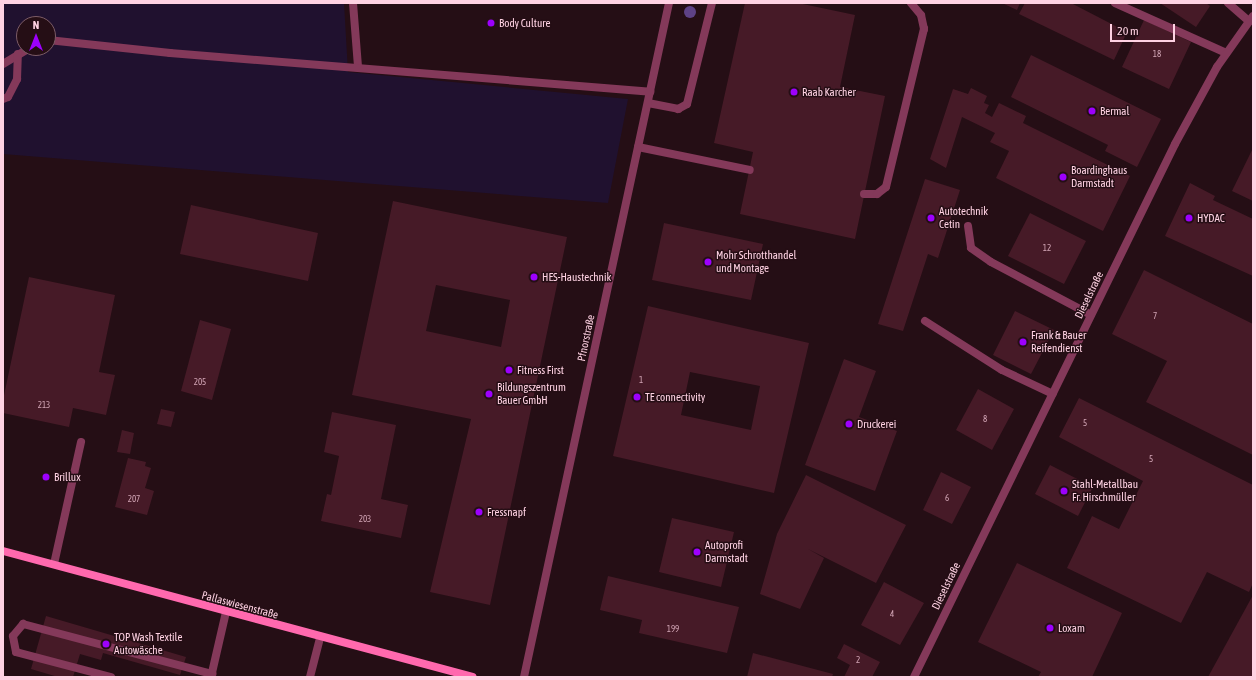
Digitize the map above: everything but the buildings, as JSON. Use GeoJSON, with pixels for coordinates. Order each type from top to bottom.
{"type":"FeatureCollection","features":[{"type":"Feature","properties":{"kind":"main road","name":"Pallaswiesenstraße"},"geometry":{"type":"LineString","coordinates":[[3,551],[320,638],[472,677]]}},
{"type":"Feature","properties":{"kind":"street"},"geometry":{"type":"LineString","coordinates":[[353,3],[358,67]]}},
{"type":"Feature","properties":{"kind":"street","name":"Pfnorstraße"},"geometry":{"type":"LineString","coordinates":[[524,677],[669,3]]}},
{"type":"Feature","properties":{"kind":"street"},"geometry":{"type":"LineString","coordinates":[[648,103],[678,109],[687,104],[712,3]]}},
{"type":"Feature","properties":{"kind":"street"},"geometry":{"type":"LineString","coordinates":[[864,194],[882,192],[888,179],[924,29],[921,15],[911,3]]}},
{"type":"Feature","properties":{"kind":"street"},"geometry":{"type":"LineString","coordinates":[[1115,3],[1226,53]]}},
{"type":"Feature","properties":{"kind":"street"},"geometry":{"type":"LineString","coordinates":[[1228,3],[1251,19]]}},
{"type":"Feature","properties":{"kind":"street","name":"Dieselstraße"},"geometry":{"type":"LineString","coordinates":[[914,677],[1175,144],[1226,53],[1251,19]]}},
{"type":"Feature","properties":{"kind":"street"},"geometry":{"type":"LineString","coordinates":[[56,41],[170,53],[358,67],[650,92]]}},
{"type":"Feature","properties":{"kind":"street"},"geometry":{"type":"LineString","coordinates":[[3,64],[16,55]]}},
{"type":"Feature","properties":{"kind":"street"},"geometry":{"type":"LineString","coordinates":[[3,99],[8,97],[16,79],[18,56]]}},
{"type":"Feature","properties":{"kind":"street"},"geometry":{"type":"LineString","coordinates":[[638,147],[750,170]]}},
{"type":"Feature","properties":{"kind":"street"},"geometry":{"type":"LineString","coordinates":[[968,226],[971,248],[991,262],[1091,315]]}},
{"type":"Feature","properties":{"kind":"street"},"geometry":{"type":"LineString","coordinates":[[925,321],[1002,370],[1053,394]]}},
{"type":"Feature","properties":{"kind":"street"},"geometry":{"type":"LineString","coordinates":[[54,564],[81,442]]}},
{"type":"Feature","properties":{"kind":"street"},"geometry":{"type":"LineString","coordinates":[[3,557],[12,553]]}},
{"type":"Feature","properties":{"kind":"street"},"geometry":{"type":"LineString","coordinates":[[111,677],[16,652],[13,636],[23,624],[212,675],[226,612]]}},
{"type":"Feature","properties":{"kind":"street"},"geometry":{"type":"LineString","coordinates":[[310,677],[320,638]]}},
{"type":"Feature","properties":{"kind":"shaded area"},"geometry":{"type":"Polygon","coordinates":[[[3,3],[344,3],[348,72],[628,99],[608,203],[3,154],[3,3]]]}},
{"type":"Feature","properties":{"kind":"place","name":"Body Culture"},"geometry":{"type":"Point","coordinates":[491,23]}},
{"type":"Feature","properties":{"kind":"place","name":"Raab Karcher"},"geometry":{"type":"Point","coordinates":[794,92]}},
{"type":"Feature","properties":{"kind":"place","name":"Bermal"},"geometry":{"type":"Point","coordinates":[1092,111]}},
{"type":"Feature","properties":{"kind":"place","name":"Boardinghaus Darmstadt"},"geometry":{"type":"Point","coordinates":[1063,177]}},
{"type":"Feature","properties":{"kind":"place","name":"Autotechnik Cetin"},"geometry":{"type":"Point","coordinates":[931,218]}},
{"type":"Feature","properties":{"kind":"place","name":"HYDAC"},"geometry":{"type":"Point","coordinates":[1189,218]}},
{"type":"Feature","properties":{"kind":"place","name":"Mohr Schrotthandel und Montage"},"geometry":{"type":"Point","coordinates":[708,262]}},
{"type":"Feature","properties":{"kind":"place","name":"HES-Haustechnik"},"geometry":{"type":"Point","coordinates":[534,277]}},
{"type":"Feature","properties":{"kind":"place","name":"Frank & Bauer Reifendienst"},"geometry":{"type":"Point","coordinates":[1023,342]}},
{"type":"Feature","properties":{"kind":"place","name":"Fitness First"},"geometry":{"type":"Point","coordinates":[509,370]}},
{"type":"Feature","properties":{"kind":"place","name":"Bildungszentrum Bauer GmbH"},"geometry":{"type":"Point","coordinates":[489,394]}},
{"type":"Feature","properties":{"kind":"place","name":"TE connectivity"},"geometry":{"type":"Point","coordinates":[637,397]}},
{"type":"Feature","properties":{"kind":"place","name":"Druckerei"},"geometry":{"type":"Point","coordinates":[849,424]}},
{"type":"Feature","properties":{"kind":"place","name":"Brillux"},"geometry":{"type":"Point","coordinates":[46,477]}},
{"type":"Feature","properties":{"kind":"place","name":"Stahl-Metallbau Fr. Hirschmüller"},"geometry":{"type":"Point","coordinates":[1064,491]}},
{"type":"Feature","properties":{"kind":"place","name":"Fressnapf"},"geometry":{"type":"Point","coordinates":[479,512]}},
{"type":"Feature","properties":{"kind":"place","name":"Autoprofi Darmstadt"},"geometry":{"type":"Point","coordinates":[697,552]}},
{"type":"Feature","properties":{"kind":"place","name":"Loxam"},"geometry":{"type":"Point","coordinates":[1050,628]}},
{"type":"Feature","properties":{"kind":"place","name":"TOP Wash Textile Autowäsche"},"geometry":{"type":"Point","coordinates":[106,644]}}]}
